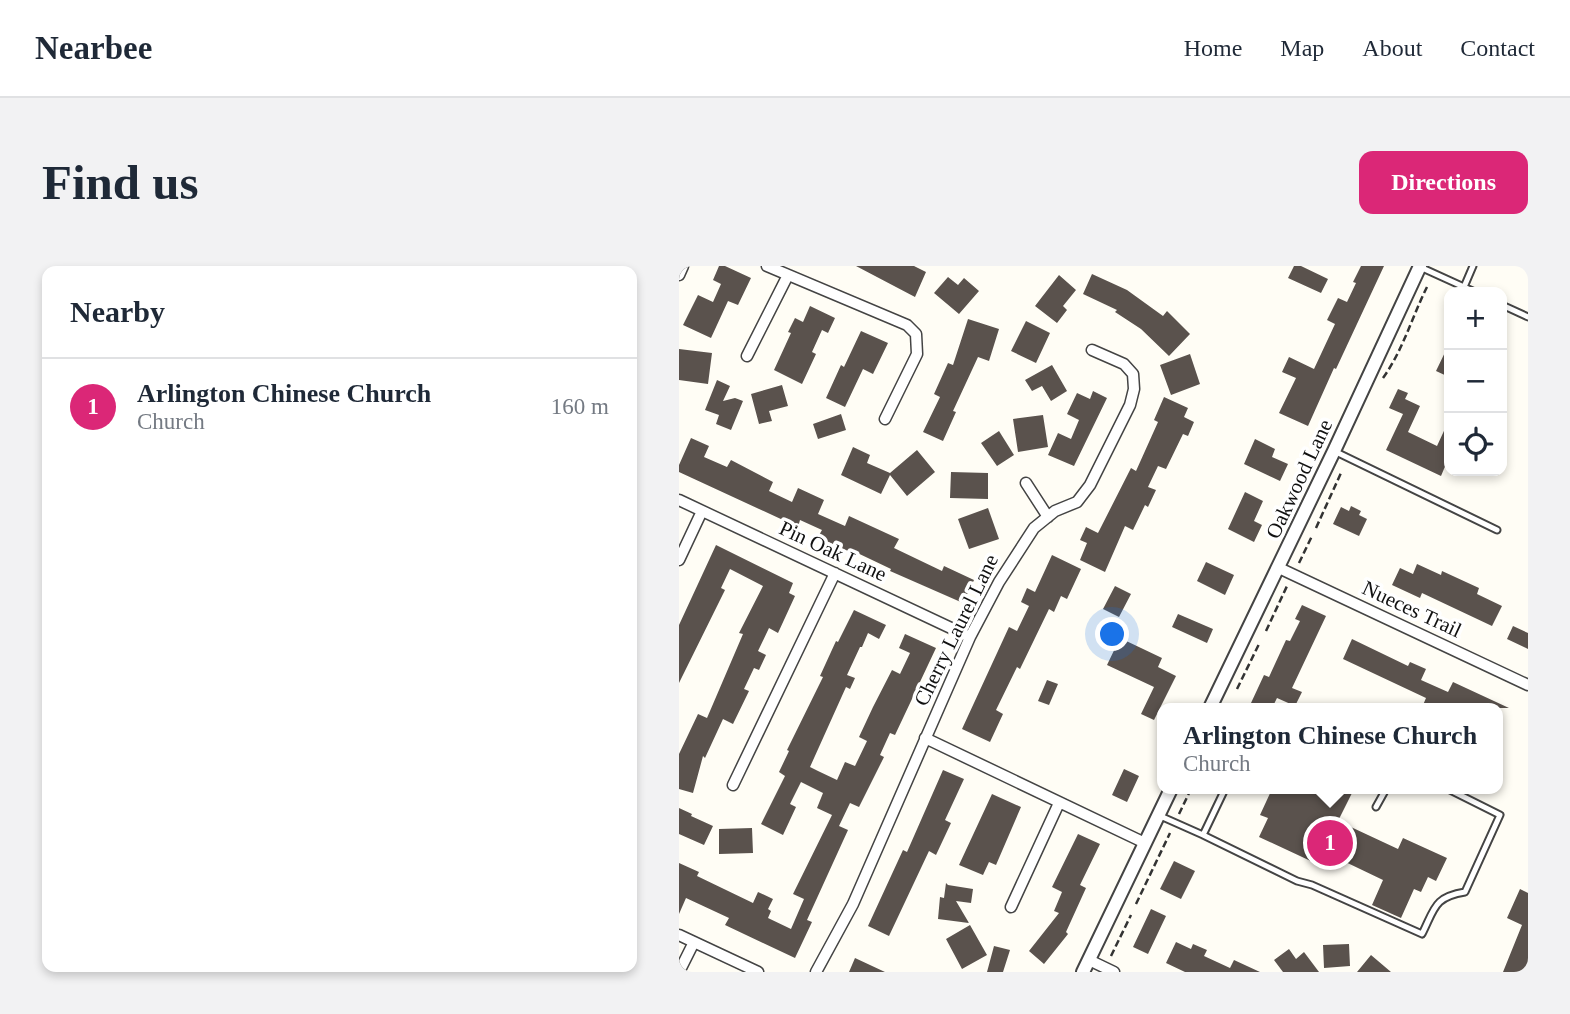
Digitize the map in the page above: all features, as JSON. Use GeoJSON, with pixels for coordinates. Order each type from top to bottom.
{"type":"FeatureCollection","features":[{"type":"Feature","properties":{"kind":"street"},"geometry":{"type":"LineString","coordinates":[[679,275],[683,266]]}},
{"type":"Feature","properties":{"kind":"street"},"geometry":{"type":"LineString","coordinates":[[767,266],[907,325],[916,334],[917,354],[885,419]]}},
{"type":"Feature","properties":{"kind":"street","name":"Oakwood Lane"},"geometry":{"type":"LineString","coordinates":[[1212,703],[1420,267]]}},
{"type":"Feature","properties":{"kind":"street"},"geometry":{"type":"LineString","coordinates":[[747,356],[788,275]]}},
{"type":"Feature","properties":{"kind":"street","name":"Cherry Laurel Lane"},"geometry":{"type":"LineString","coordinates":[[816,972],[853,904],[970,637],[1015,554],[1034,528],[1048,517],[1077,502],[1090,485],[1130,405],[1134,389],[1133,374],[1124,364],[1092,350]]}},
{"type":"Feature","properties":{"kind":"street"},"geometry":{"type":"LineString","coordinates":[[1026,483],[1048,517]]}},
{"type":"Feature","properties":{"kind":"street","name":"Pin Oak Lane"},"geometry":{"type":"LineString","coordinates":[[679,500],[970,637]]}},
{"type":"Feature","properties":{"kind":"street"},"geometry":{"type":"LineString","coordinates":[[679,560],[702,511]]}},
{"type":"Feature","properties":{"kind":"street","name":"Nueces Trail"},"geometry":{"type":"LineString","coordinates":[[1279,568],[1528,685]]}},
{"type":"Feature","properties":{"kind":"street"},"geometry":{"type":"LineString","coordinates":[[733,785],[835,573]]}},
{"type":"Feature","properties":{"kind":"street"},"geometry":{"type":"LineString","coordinates":[[925,738],[1145,843]]}},
{"type":"Feature","properties":{"kind":"street"},"geometry":{"type":"LineString","coordinates":[[1114,972],[1086,966],[1169,794]]}},
{"type":"Feature","properties":{"kind":"street"},"geometry":{"type":"LineString","coordinates":[[1011,907],[1059,803]]}},
{"type":"Feature","properties":{"kind":"street"},"geometry":{"type":"LineString","coordinates":[[679,935],[758,972]]}},
{"type":"Feature","properties":{"kind":"street"},"geometry":{"type":"LineString","coordinates":[[679,972],[694,942]]}},
{"type":"Feature","properties":{"kind":"lane"},"geometry":{"type":"LineString","coordinates":[[1420,267],[1464,287],[1473,266]]}},
{"type":"Feature","properties":{"kind":"lane"},"geometry":{"type":"LineString","coordinates":[[1507,307],[1528,317]]}},
{"type":"Feature","properties":{"kind":"lane"},"geometry":{"type":"LineString","coordinates":[[1334,451],[1497,530]]}},
{"type":"Feature","properties":{"kind":"lane"},"geometry":{"type":"LineString","coordinates":[[1203,835],[1223,794]]}},
{"type":"Feature","properties":{"kind":"lane"},"geometry":{"type":"LineString","coordinates":[[1376,807],[1383,794]]}},
{"type":"Feature","properties":{"kind":"lane"},"geometry":{"type":"LineString","coordinates":[[1159,815],[1297,881],[1422,934],[1438,902],[1450,895],[1465,892],[1500,815],[1458,794]]}},
{"type":"Feature","properties":{"kind":"path"},"geometry":{"type":"LineString","coordinates":[[1382,379],[1398,357],[1427,287]]}},
{"type":"Feature","properties":{"kind":"path"},"geometry":{"type":"LineString","coordinates":[[1316,528],[1341,473]]}},
{"type":"Feature","properties":{"kind":"path"},"geometry":{"type":"LineString","coordinates":[[1299,563],[1312,536]]}},
{"type":"Feature","properties":{"kind":"path"},"geometry":{"type":"LineString","coordinates":[[1266,631],[1287,586]]}},
{"type":"Feature","properties":{"kind":"path"},"geometry":{"type":"LineString","coordinates":[[1237,689],[1260,642]]}},
{"type":"Feature","properties":{"kind":"path"},"geometry":{"type":"LineString","coordinates":[[1179,814],[1189,794]]}},
{"type":"Feature","properties":{"kind":"path"},"geometry":{"type":"LineString","coordinates":[[1136,904],[1170,833]]}},
{"type":"Feature","properties":{"kind":"path"},"geometry":{"type":"LineString","coordinates":[[1111,957],[1131,915]]}},
{"type":"Feature","properties":{"kind":"building"},"geometry":{"type":"Polygon","coordinates":[[[719,266],[725,266],[751,278],[738,305],[728,301],[711,338],[683,325],[698,295],[713,302],[721,284],[713,280],[719,266]]]}},
{"type":"Feature","properties":{"kind":"building"},"geometry":{"type":"Polygon","coordinates":[[[856,266],[914,266],[926,272],[915,297],[856,266]]]}},
{"type":"Feature","properties":{"kind":"building"},"geometry":{"type":"Polygon","coordinates":[[[1294,266],[1301,266],[1328,279],[1321,293],[1288,278],[1294,266]]]}},
{"type":"Feature","properties":{"kind":"building"},"geometry":{"type":"Polygon","coordinates":[[[1361,266],[1384,266],[1308,426],[1279,413],[1296,378],[1282,372],[1289,357],[1314,369],[1335,324],[1327,320],[1338,298],[1347,302],[1361,266]]]}},
{"type":"Feature","properties":{"kind":"building"},"geometry":{"type":"Polygon","coordinates":[[[1092,274],[1127,290],[1163,316],[1167,311],[1190,334],[1169,356],[1141,329],[1115,312],[1117,310],[1083,294],[1092,274]]]}},
{"type":"Feature","properties":{"kind":"building"},"geometry":{"type":"Polygon","coordinates":[[[1059,275],[1076,290],[1063,306],[1067,310],[1057,323],[1035,306],[1059,275]]]}},
{"type":"Feature","properties":{"kind":"building"},"geometry":{"type":"Polygon","coordinates":[[[948,277],[958,285],[964,278],[979,291],[959,314],[934,293],[948,277]]]}},
{"type":"Feature","properties":{"kind":"building"},"geometry":{"type":"Polygon","coordinates":[[[810,306],[835,318],[828,333],[822,330],[812,352],[816,354],[802,384],[774,370],[795,318],[803,322],[810,306]]]}},
{"type":"Feature","properties":{"kind":"building"},"geometry":{"type":"Polygon","coordinates":[[[968,319],[999,329],[989,361],[978,357],[953,411],[956,412],[943,441],[923,432],[940,397],[934,394],[948,363],[953,365],[968,319]]]}},
{"type":"Feature","properties":{"kind":"building"},"geometry":{"type":"Polygon","coordinates":[[[1026,321],[1050,333],[1036,363],[1011,351],[1026,321]]]}},
{"type":"Feature","properties":{"kind":"building"},"geometry":{"type":"Polygon","coordinates":[[[861,331],[888,343],[873,374],[863,369],[845,407],[826,398],[861,331]]]}},
{"type":"Feature","properties":{"kind":"building"},"geometry":{"type":"Polygon","coordinates":[[[679,349],[712,353],[708,384],[679,380],[679,349]]]}},
{"type":"Feature","properties":{"kind":"building"},"geometry":{"type":"Polygon","coordinates":[[[1190,354],[1200,384],[1171,395],[1160,365],[1190,354]]]}},
{"type":"Feature","properties":{"kind":"building"},"geometry":{"type":"Polygon","coordinates":[[[1444,354],[1444,375],[1436,371],[1444,354]]]}},
{"type":"Feature","properties":{"kind":"building"},"geometry":{"type":"Polygon","coordinates":[[[1052,365],[1067,391],[1051,401],[1042,386],[1032,391],[1025,380],[1052,365]]]}},
{"type":"Feature","properties":{"kind":"building"},"geometry":{"type":"Polygon","coordinates":[[[717,380],[730,386],[723,401],[735,398],[743,401],[731,430],[716,424],[719,415],[705,410],[717,380]]]}},
{"type":"Feature","properties":{"kind":"building"},"geometry":{"type":"Polygon","coordinates":[[[782,385],[788,406],[769,411],[772,421],[759,424],[751,394],[782,385]]]}},
{"type":"Feature","properties":{"kind":"building"},"geometry":{"type":"Polygon","coordinates":[[[1398,389],[1408,393],[1405,399],[1420,406],[1408,432],[1437,446],[1444,431],[1444,469],[1441,476],[1386,450],[1403,414],[1389,408],[1398,389]]]}},
{"type":"Feature","properties":{"kind":"building"},"geometry":{"type":"Polygon","coordinates":[[[1093,391],[1107,398],[1074,466],[1048,455],[1058,433],[1071,439],[1079,420],[1067,414],[1077,393],[1090,399],[1093,391]]]}},
{"type":"Feature","properties":{"kind":"building"},"geometry":{"type":"Polygon","coordinates":[[[1164,397],[1188,408],[1184,417],[1194,422],[1188,436],[1183,434],[1166,469],[1158,466],[1148,487],[1156,490],[1148,507],[1145,505],[1133,530],[1125,526],[1105,572],[1080,560],[1087,543],[1080,540],[1086,527],[1098,533],[1131,468],[1136,471],[1158,422],[1154,420],[1164,397]]]}},
{"type":"Feature","properties":{"kind":"building"},"geometry":{"type":"Polygon","coordinates":[[[841,414],[846,430],[818,439],[813,424],[841,414]]]}},
{"type":"Feature","properties":{"kind":"building"},"geometry":{"type":"Polygon","coordinates":[[[1043,415],[1048,447],[1018,452],[1013,419],[1043,415]]]}},
{"type":"Feature","properties":{"kind":"building"},"geometry":{"type":"Polygon","coordinates":[[[999,431],[1014,455],[997,466],[981,443],[999,431]]]}},
{"type":"Feature","properties":{"kind":"building"},"geometry":{"type":"Polygon","coordinates":[[[691,438],[709,446],[704,457],[727,467],[731,460],[773,482],[769,491],[792,502],[798,488],[824,500],[818,514],[845,526],[849,516],[899,539],[894,548],[942,571],[944,566],[974,580],[963,603],[818,537],[822,530],[800,520],[798,527],[679,472],[679,465],[691,438]]]}},
{"type":"Feature","properties":{"kind":"building"},"geometry":{"type":"Polygon","coordinates":[[[1255,439],[1275,449],[1272,457],[1288,464],[1280,481],[1244,464],[1255,439]]]}},
{"type":"Feature","properties":{"kind":"building"},"geometry":{"type":"Polygon","coordinates":[[[853,447],[870,455],[867,463],[890,473],[917,450],[935,472],[907,496],[890,475],[881,494],[841,475],[853,447]]]}},
{"type":"Feature","properties":{"kind":"building"},"geometry":{"type":"Polygon","coordinates":[[[951,472],[988,473],[988,499],[950,498],[951,472]]]}},
{"type":"Feature","properties":{"kind":"building"},"geometry":{"type":"Polygon","coordinates":[[[1245,492],[1263,501],[1254,521],[1262,525],[1254,542],[1228,529],[1245,492]]]}},
{"type":"Feature","properties":{"kind":"building"},"geometry":{"type":"Polygon","coordinates":[[[1351,506],[1361,511],[1359,515],[1367,519],[1359,536],[1333,524],[1341,507],[1349,511],[1351,506]]]}},
{"type":"Feature","properties":{"kind":"building"},"geometry":{"type":"Polygon","coordinates":[[[988,508],[999,539],[969,549],[958,519],[988,508]]]}},
{"type":"Feature","properties":{"kind":"building"},"geometry":{"type":"Polygon","coordinates":[[[716,545],[793,583],[789,593],[795,596],[778,633],[769,628],[758,651],[766,655],[759,670],[754,668],[744,689],[749,691],[733,724],[723,719],[705,758],[703,756],[693,793],[679,789],[679,754],[698,714],[707,718],[743,634],[739,633],[763,586],[730,569],[721,588],[725,590],[679,683],[679,625],[716,545]]]}},
{"type":"Feature","properties":{"kind":"building"},"geometry":{"type":"Polygon","coordinates":[[[1052,555],[1081,569],[1067,599],[1061,596],[1054,612],[1049,609],[1020,669],[1017,667],[996,710],[1003,714],[990,742],[962,729],[1009,627],[1017,631],[1029,606],[1021,602],[1027,588],[1035,592],[1052,555]]]}},
{"type":"Feature","properties":{"kind":"building"},"geometry":{"type":"Polygon","coordinates":[[[1206,562],[1234,575],[1225,595],[1197,581],[1206,562]]]}},
{"type":"Feature","properties":{"kind":"building"},"geometry":{"type":"Polygon","coordinates":[[[1417,564],[1441,575],[1442,571],[1479,588],[1477,594],[1502,606],[1492,626],[1422,593],[1420,598],[1392,585],[1400,568],[1413,574],[1417,564]]]}},
{"type":"Feature","properties":{"kind":"building"},"geometry":{"type":"Polygon","coordinates":[[[1115,586],[1131,594],[1119,617],[1103,609],[1115,586]]]}},
{"type":"Feature","properties":{"kind":"building"},"geometry":{"type":"Polygon","coordinates":[[[1302,605],[1326,616],[1292,688],[1302,692],[1296,703],[1277,698],[1274,703],[1251,703],[1264,675],[1269,677],[1286,640],[1290,641],[1300,621],[1295,619],[1302,605]]]}},
{"type":"Feature","properties":{"kind":"building"},"geometry":{"type":"Polygon","coordinates":[[[854,610],[886,625],[879,639],[868,633],[860,647],[847,675],[855,678],[850,689],[846,687],[810,767],[837,780],[845,762],[855,766],[867,741],[859,737],[873,707],[892,670],[900,674],[910,653],[899,648],[905,634],[936,648],[895,735],[890,733],[880,755],[884,757],[859,807],[850,803],[839,826],[848,830],[807,920],[812,922],[795,958],[725,925],[729,918],[686,898],[679,914],[679,863],[699,872],[697,876],[753,903],[758,892],[773,899],[768,909],[771,911],[768,918],[791,929],[804,899],[793,894],[832,815],[817,808],[823,793],[801,782],[790,804],[796,807],[783,835],[761,824],[785,776],[779,772],[789,751],[787,750],[823,677],[820,676],[836,641],[838,642],[854,610]]]}},
{"type":"Feature","properties":{"kind":"building"},"geometry":{"type":"Polygon","coordinates":[[[1178,614],[1213,629],[1207,643],[1172,627],[1178,614]]]}},
{"type":"Feature","properties":{"kind":"building"},"geometry":{"type":"Polygon","coordinates":[[[1513,626],[1528,633],[1528,649],[1507,639],[1513,626]]]}},
{"type":"Feature","properties":{"kind":"building"},"geometry":{"type":"Polygon","coordinates":[[[1120,638],[1162,658],[1158,667],[1176,676],[1162,703],[1157,703],[1154,720],[1141,714],[1154,687],[1107,665],[1120,638]]]}},
{"type":"Feature","properties":{"kind":"building"},"geometry":{"type":"Polygon","coordinates":[[[1352,639],[1408,666],[1410,662],[1426,669],[1421,680],[1448,692],[1453,682],[1498,703],[1424,703],[1426,698],[1343,659],[1352,639]]]}},
{"type":"Feature","properties":{"kind":"building"},"geometry":{"type":"Polygon","coordinates":[[[1047,680],[1058,684],[1049,705],[1038,701],[1047,680]]]}},
{"type":"Feature","properties":{"kind":"building"},"geometry":{"type":"Polygon","coordinates":[[[1124,769],[1139,776],[1127,802],[1112,795],[1124,769]]]}},
{"type":"Feature","properties":{"kind":"building"},"geometry":{"type":"Polygon","coordinates":[[[943,770],[964,779],[945,820],[951,823],[936,855],[929,851],[889,936],[868,926],[903,850],[907,852],[943,770]]]}},
{"type":"Feature","properties":{"kind":"building"},"geometry":{"type":"Polygon","coordinates":[[[992,794],[1021,807],[996,865],[989,862],[983,875],[959,865],[992,794]]]}},
{"type":"Feature","properties":{"kind":"building"},"geometry":{"type":"Polygon","coordinates":[[[1270,794],[1321,794],[1335,800],[1338,794],[1352,794],[1338,821],[1398,849],[1403,838],[1447,858],[1436,881],[1428,877],[1421,892],[1414,889],[1401,918],[1372,905],[1383,880],[1335,857],[1330,870],[1259,837],[1268,818],[1260,815],[1270,794]]]}},
{"type":"Feature","properties":{"kind":"building"},"geometry":{"type":"Polygon","coordinates":[[[679,808],[713,826],[704,845],[679,834],[679,808]]]}},
{"type":"Feature","properties":{"kind":"building"},"geometry":{"type":"Polygon","coordinates":[[[752,828],[753,853],[719,854],[719,829],[752,828]]]}},
{"type":"Feature","properties":{"kind":"building"},"geometry":{"type":"Polygon","coordinates":[[[1078,834],[1100,844],[1080,885],[1086,888],[1066,932],[1068,934],[1044,964],[1029,951],[1059,913],[1054,911],[1062,892],[1052,887],[1078,834]]]}},
{"type":"Feature","properties":{"kind":"building"},"geometry":{"type":"Polygon","coordinates":[[[1174,861],[1195,871],[1181,899],[1160,889],[1174,861]]]}},
{"type":"Feature","properties":{"kind":"building"},"geometry":{"type":"Polygon","coordinates":[[[946,883],[973,889],[971,903],[956,901],[969,923],[938,919],[940,897],[944,898],[946,883]]]}},
{"type":"Feature","properties":{"kind":"building"},"geometry":{"type":"Polygon","coordinates":[[[1520,889],[1528,893],[1528,972],[1503,972],[1522,925],[1507,918],[1520,889]]]}},
{"type":"Feature","properties":{"kind":"building"},"geometry":{"type":"Polygon","coordinates":[[[1151,909],[1166,916],[1148,954],[1133,947],[1151,909]]]}},
{"type":"Feature","properties":{"kind":"building"},"geometry":{"type":"Polygon","coordinates":[[[970,925],[987,955],[962,969],[946,939],[970,925]]]}},
{"type":"Feature","properties":{"kind":"building"},"geometry":{"type":"Polygon","coordinates":[[[1176,942],[1191,949],[1193,944],[1207,950],[1204,956],[1230,968],[1234,960],[1260,972],[1185,972],[1166,963],[1176,942]]]}},
{"type":"Feature","properties":{"kind":"building"},"geometry":{"type":"Polygon","coordinates":[[[1349,944],[1350,966],[1324,968],[1323,945],[1349,944]]]}},
{"type":"Feature","properties":{"kind":"building"},"geometry":{"type":"Polygon","coordinates":[[[994,946],[1010,950],[1003,972],[987,972],[994,946]]]}},
{"type":"Feature","properties":{"kind":"building"},"geometry":{"type":"Polygon","coordinates":[[[1289,949],[1296,959],[1304,952],[1319,972],[1283,972],[1274,960],[1289,949]]]}},
{"type":"Feature","properties":{"kind":"building"},"geometry":{"type":"Polygon","coordinates":[[[1371,955],[1391,972],[1357,972],[1371,955]]]}},
{"type":"Feature","properties":{"kind":"building"},"geometry":{"type":"Polygon","coordinates":[[[855,958],[885,972],[849,972],[855,958]]]}},
{"type":"Feature","properties":{"kind":"place","name":"Arlington Chinese Church"},"geometry":{"type":"Point","coordinates":[1330,843]}}]}
